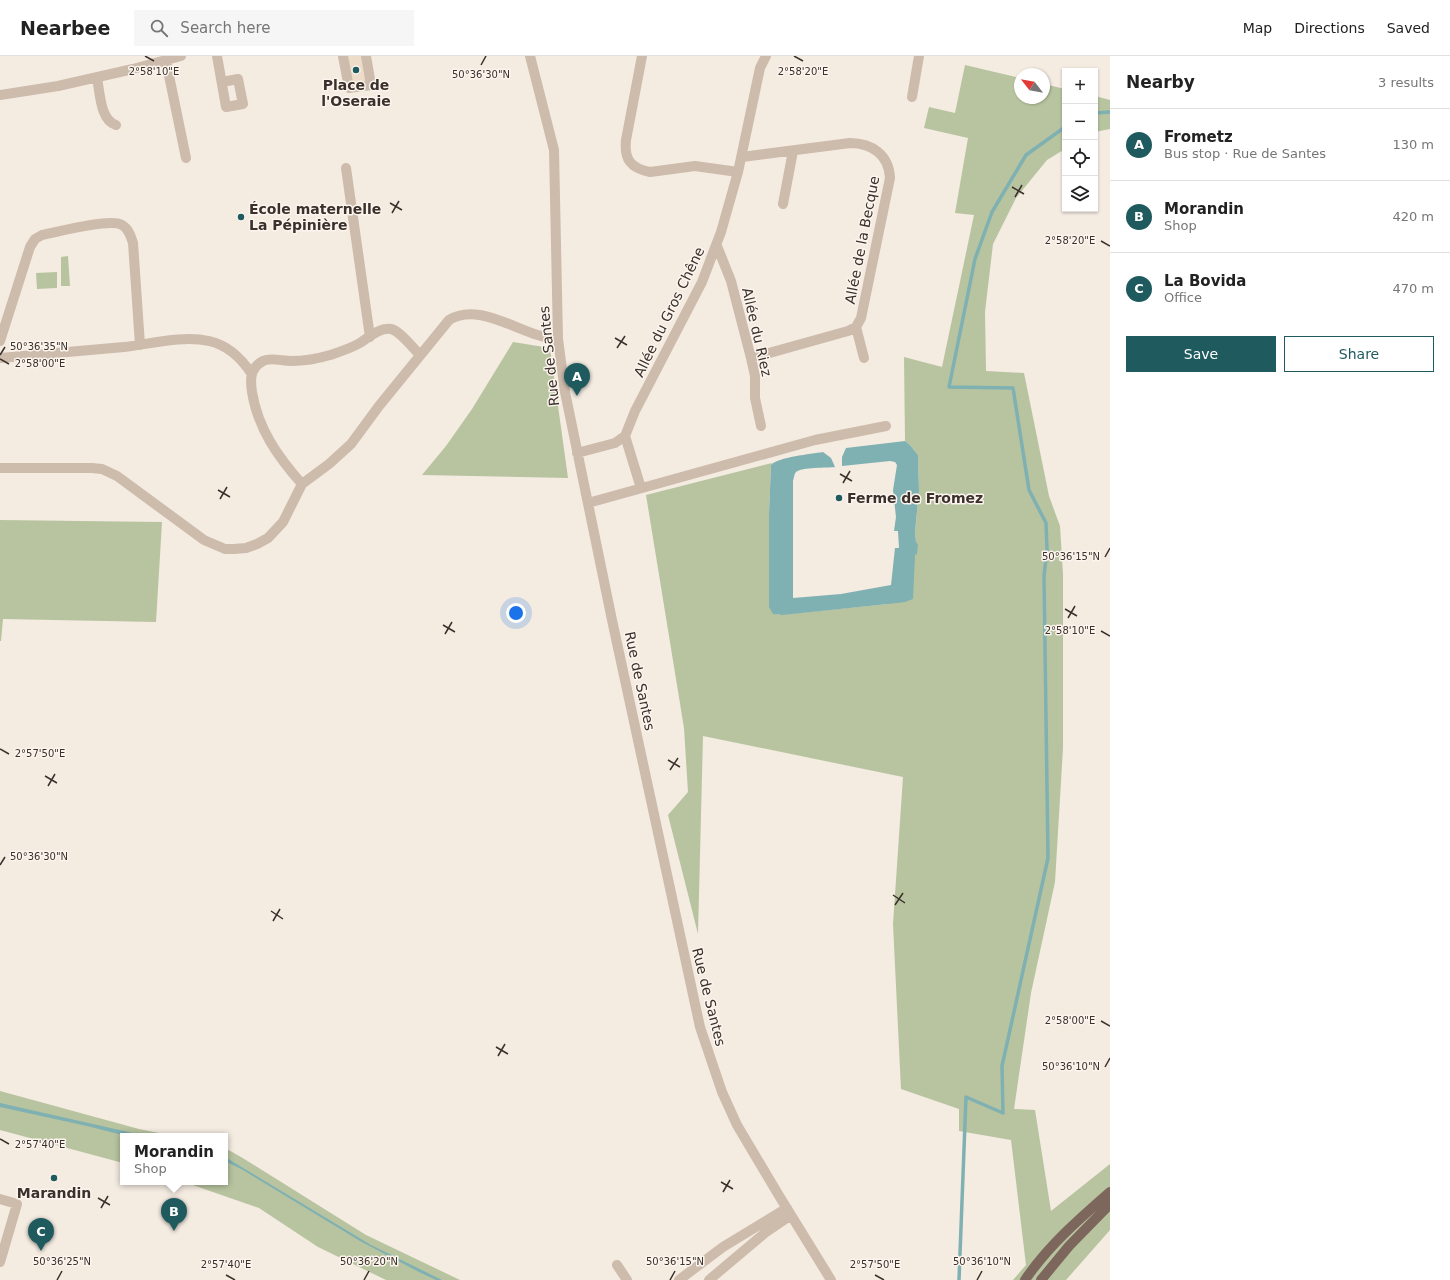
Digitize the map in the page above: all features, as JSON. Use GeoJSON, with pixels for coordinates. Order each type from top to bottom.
{"type":"FeatureCollection","features":[{"type":"Feature","properties":{"kind":"main road"},"geometry":{"type":"LineString","coordinates":[[1025,1280],[1057,1241],[1110,1192]]}},
{"type":"Feature","properties":{"kind":"main road"},"geometry":{"type":"LineString","coordinates":[[1041,1280],[1069,1246],[1110,1204]]}},
{"type":"Feature","properties":{"kind":"street"},"geometry":{"type":"LineString","coordinates":[[0,95],[36,90],[96,78],[181,56]]}},
{"type":"Feature","properties":{"kind":"street"},"geometry":{"type":"LineString","coordinates":[[217,56],[222,82]]}},
{"type":"Feature","properties":{"kind":"street"},"geometry":{"type":"LineString","coordinates":[[343,56],[349,88],[371,85],[366,56]]}},
{"type":"Feature","properties":{"kind":"street","name":"Rue de Santes"},"geometry":{"type":"LineString","coordinates":[[530,56],[552,137],[554,150],[558,339],[564,382],[577,453],[689,981],[702,1033],[714,1071],[727,1104],[748,1144],[832,1280]]}},
{"type":"Feature","properties":{"kind":"street"},"geometry":{"type":"LineString","coordinates":[[642,56],[626,140],[626,154],[632,165],[650,172],[694,166],[738,172]]}},
{"type":"Feature","properties":{"kind":"street","name":"Allée du Gros Chêne"},"geometry":{"type":"LineString","coordinates":[[624,436],[635,411],[693,301],[707,272],[717,246],[742,157],[760,68],[766,56]]}},
{"type":"Feature","properties":{"kind":"street"},"geometry":{"type":"LineString","coordinates":[[912,97],[919,56]]}},
{"type":"Feature","properties":{"kind":"street"},"geometry":{"type":"LineString","coordinates":[[166,61],[186,158]]}},
{"type":"Feature","properties":{"kind":"street"},"geometry":{"type":"LineString","coordinates":[[96,78],[104,114],[111,123],[116,125]]}},
{"type":"Feature","properties":{"kind":"street","name":"Allée de la Becque"},"geometry":{"type":"LineString","coordinates":[[742,157],[850,143],[868,145],[882,157],[888,167],[890,178],[861,318],[856,327]]}},
{"type":"Feature","properties":{"kind":"street"},"geometry":{"type":"LineString","coordinates":[[783,204],[793,151]]}},
{"type":"Feature","properties":{"kind":"street"},"geometry":{"type":"LineString","coordinates":[[346,168],[370,337]]}},
{"type":"Feature","properties":{"kind":"street"},"geometry":{"type":"LineString","coordinates":[[0,341],[30,247],[35,239],[42,234],[107,223],[122,225],[127,230],[132,244],[140,345]]}},
{"type":"Feature","properties":{"kind":"street","name":"Allée du Riez"},"geometry":{"type":"LineString","coordinates":[[717,246],[731,281],[751,358],[755,376],[755,398],[761,426]]}},
{"type":"Feature","properties":{"kind":"street"},"geometry":{"type":"LineString","coordinates":[[0,468],[102,469],[117,476],[204,540],[214,545],[229,549],[246,548],[268,538],[283,522],[302,484],[329,464],[351,444],[379,406],[448,320],[467,314],[483,316],[506,322],[538,335],[558,339]]}},
{"type":"Feature","properties":{"kind":"street"},"geometry":{"type":"LineString","coordinates":[[751,358],[848,331],[856,327],[864,358]]}},
{"type":"Feature","properties":{"kind":"street"},"geometry":{"type":"LineString","coordinates":[[302,484],[274,450],[262,428],[253,400],[250,382],[252,373],[256,367],[265,360],[300,360],[328,356],[358,344],[385,330],[394,331],[400,334],[420,355]]}},
{"type":"Feature","properties":{"kind":"street"},"geometry":{"type":"LineString","coordinates":[[0,358],[191,339],[210,341],[223,346],[235,354],[252,373]]}},
{"type":"Feature","properties":{"kind":"street"},"geometry":{"type":"LineString","coordinates":[[588,503],[815,440],[886,426]]}},
{"type":"Feature","properties":{"kind":"street"},"geometry":{"type":"LineString","coordinates":[[577,453],[615,444],[624,436],[641,488]]}},
{"type":"Feature","properties":{"kind":"street"},"geometry":{"type":"LineString","coordinates":[[0,1199],[16,1204],[0,1262]]}},
{"type":"Feature","properties":{"kind":"street"},"geometry":{"type":"LineString","coordinates":[[679,1280],[723,1247],[789,1212]]}},
{"type":"Feature","properties":{"kind":"street"},"geometry":{"type":"LineString","coordinates":[[709,1280],[789,1212]]}},
{"type":"Feature","properties":{"kind":"street"},"geometry":{"type":"LineString","coordinates":[[617,1265],[627,1280]]}},
{"type":"Feature","properties":{"kind":"green space"},"geometry":{"type":"Polygon","coordinates":[[[965,65],[1014,77],[1014,104],[1050,104],[1050,85],[1062,88],[1062,151],[1047,160],[1016,198],[993,244],[985,312],[986,371],[1024,373],[1049,496],[1060,526],[1063,574],[1063,748],[1055,882],[1031,993],[1014,1109],[1035,1110],[1051,1211],[1110,1164],[1110,1230],[1066,1280],[1013,1280],[1026,1265],[1011,1140],[959,1131],[959,1109],[901,1089],[893,924],[903,777],[703,736],[698,934],[668,815],[688,792],[684,728],[646,495],[772,463],[769,514],[769,585],[777,615],[888,604],[915,555],[916,542],[915,532],[919,491],[918,455],[905,441],[904,357],[942,367],[974,215],[955,213],[968,138],[924,128],[929,107],[955,113],[965,65]]]}},
{"type":"Feature","properties":{"kind":"green space"},"geometry":{"type":"Polygon","coordinates":[[[1098,97],[1110,100],[1110,129],[1098,131],[1098,97]]]}},
{"type":"Feature","properties":{"kind":"green space"},"geometry":{"type":"Polygon","coordinates":[[[68,256],[70,286],[61,286],[61,257],[68,256]]]}},
{"type":"Feature","properties":{"kind":"green space"},"geometry":{"type":"Polygon","coordinates":[[[57,272],[57,288],[37,289],[36,273],[57,272]]]}},
{"type":"Feature","properties":{"kind":"green space"},"geometry":{"type":"Polygon","coordinates":[[[513,342],[550,348],[568,478],[422,475],[446,446],[472,409],[513,342]]]}},
{"type":"Feature","properties":{"kind":"green space"},"geometry":{"type":"Polygon","coordinates":[[[0,520],[162,522],[156,622],[3,619],[0,641],[0,520]]]}},
{"type":"Feature","properties":{"kind":"green space"},"geometry":{"type":"Polygon","coordinates":[[[0,1091],[139,1129],[159,1133],[120,1133],[120,1162],[0,1130],[0,1091]]]}},
{"type":"Feature","properties":{"kind":"green space"},"geometry":{"type":"Polygon","coordinates":[[[228,1150],[366,1235],[460,1280],[386,1280],[318,1247],[259,1208],[193,1185],[228,1185],[228,1150]]]}},
{"type":"Feature","properties":{"kind":"shaded area","name":"Place de l'Oseraie"},"geometry":{"type":"Polygon","coordinates":[[[342,56],[366,56],[372,86],[348,91],[342,56]]]}},
{"type":"Feature","properties":{"kind":"water"},"geometry":{"type":"Polygon","coordinates":[[[905,441],[918,455],[919,491],[915,532],[916,542],[918,545],[917,554],[915,555],[913,599],[905,602],[888,604],[782,615],[773,614],[769,607],[769,514],[771,465],[787,458],[823,452],[831,458],[835,467],[803,469],[796,472],[794,475],[793,598],[841,594],[891,585],[895,548],[899,548],[898,531],[894,531],[896,517],[893,490],[897,465],[895,462],[890,461],[842,466],[842,457],[846,448],[905,441]]]}},
{"type":"Feature","properties":{"kind":"water"},"geometry":{"type":"Polygon","coordinates":[[[0,1103],[133,1133],[120,1133],[120,1134],[0,1107],[0,1103]]]}},
{"type":"Feature","properties":{"kind":"water"},"geometry":{"type":"Polygon","coordinates":[[[228,1159],[371,1245],[442,1280],[436,1280],[419,1272],[360,1241],[243,1170],[228,1162],[228,1159]]]}},
{"type":"Feature","properties":{"kind":"waterway"},"geometry":{"type":"LineString","coordinates":[[1098,113],[1110,112]]}},
{"type":"Feature","properties":{"kind":"waterway"},"geometry":{"type":"LineString","coordinates":[[959,1280],[966,1097],[1003,1113],[1002,1066],[1048,858],[1044,576],[1047,550],[1046,523],[1029,490],[1013,388],[949,387],[975,259],[992,212],[1026,155],[1062,129]]}},
{"type":"Feature","properties":{"kind":"place","name":"Place de l'Oseraie"},"geometry":{"type":"Point","coordinates":[356,70]}},
{"type":"Feature","properties":{"kind":"place","name":"École maternelle La Pépinière"},"geometry":{"type":"Point","coordinates":[241,217]}},
{"type":"Feature","properties":{"kind":"place","name":"Frometz"},"geometry":{"type":"Point","coordinates":[577,396]}},
{"type":"Feature","properties":{"kind":"place","name":"Ferme de Fromez"},"geometry":{"type":"Point","coordinates":[839,498]}},
{"type":"Feature","properties":{"kind":"place","name":"Marandin"},"geometry":{"type":"Point","coordinates":[54,1178]}},
{"type":"Feature","properties":{"kind":"place","name":"Morandin"},"geometry":{"type":"Point","coordinates":[174,1231]}},
{"type":"Feature","properties":{"kind":"place","name":"La Bovida"},"geometry":{"type":"Point","coordinates":[41,1251]}}]}
